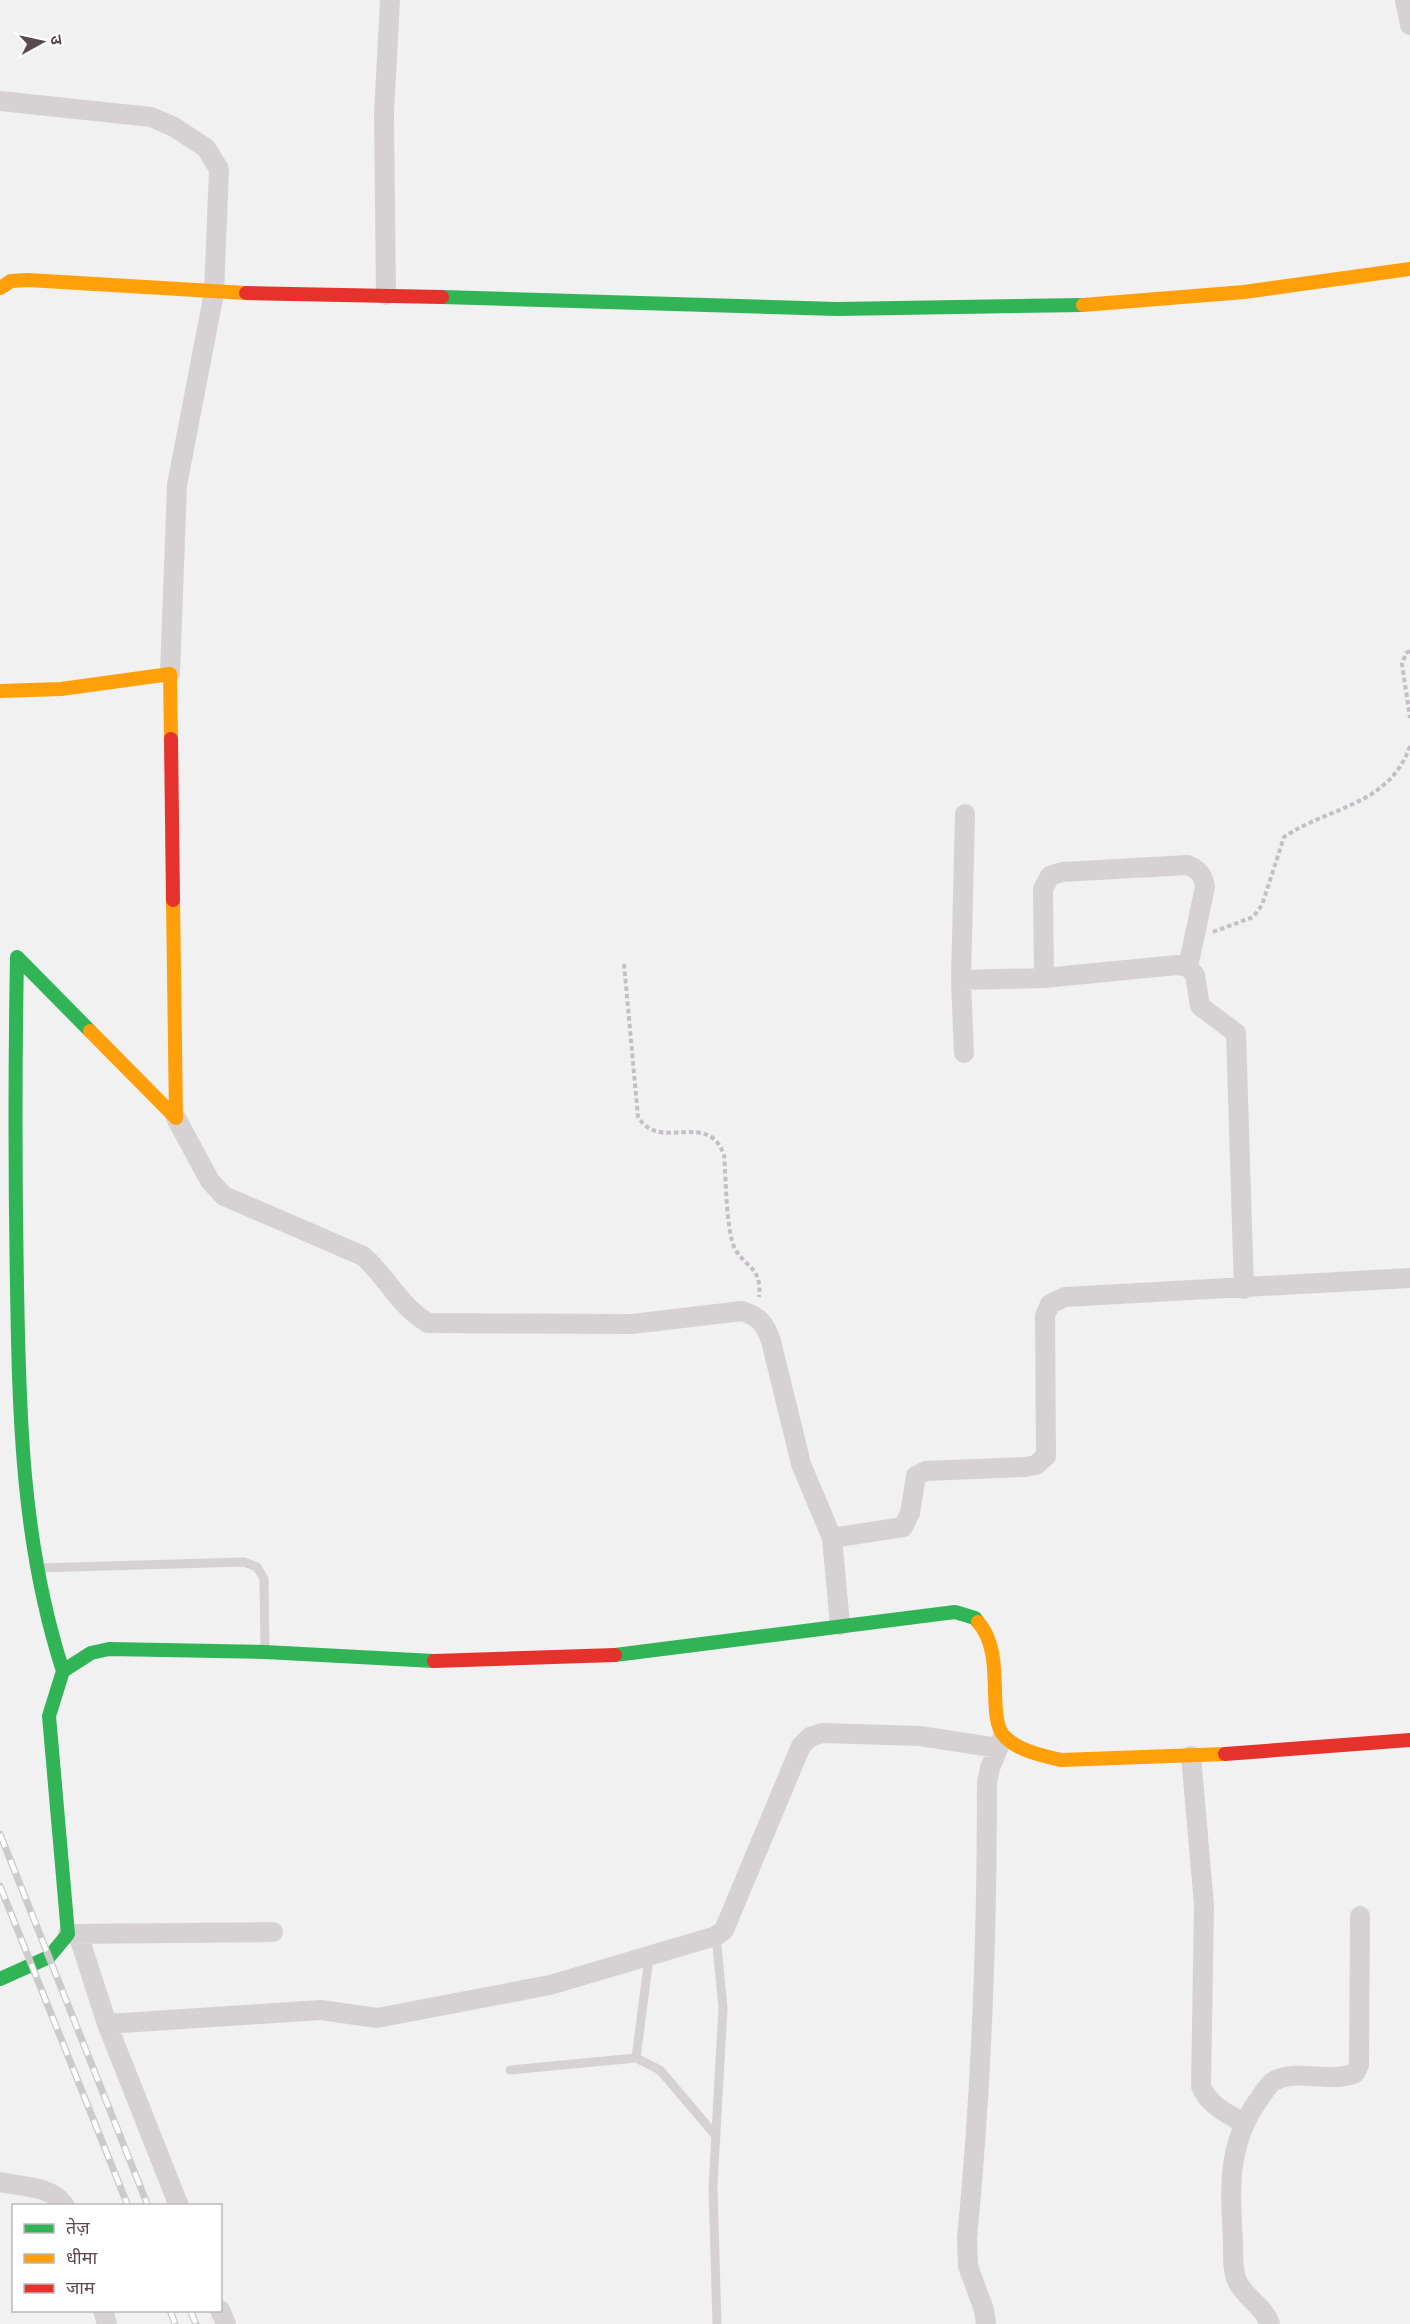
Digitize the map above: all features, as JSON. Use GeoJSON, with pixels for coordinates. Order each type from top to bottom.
{"type":"FeatureCollection","features":[{"type":"Feature","properties":{"kind":"street"},"geometry":{"type":"LineString","coordinates":[[386,295],[384,114],[390,0]]}},
{"type":"Feature","properties":{"kind":"street"},"geometry":{"type":"LineString","coordinates":[[1405,0],[1410,25]]}},
{"type":"Feature","properties":{"kind":"street"},"geometry":{"type":"LineString","coordinates":[[0,101],[151,117],[174,127],[206,148],[219,169],[213,293],[177,485],[170,674],[176,1118]]}},
{"type":"Feature","properties":{"kind":"street"},"geometry":{"type":"LineString","coordinates":[[0,288],[11,281],[28,280],[213,293],[295,296],[386,295],[837,309],[1109,305],[1244,292],[1410,269]]}},
{"type":"Feature","properties":{"kind":"street"},"geometry":{"type":"LineString","coordinates":[[0,691],[61,689],[170,674]]}},
{"type":"Feature","properties":{"kind":"street"},"geometry":{"type":"LineString","coordinates":[[964,1053],[961,980],[965,814]]}},
{"type":"Feature","properties":{"kind":"street"},"geometry":{"type":"LineString","coordinates":[[1044,978],[1044,888],[1050,876],[1062,872],[1188,865],[1197,869],[1203,877],[1205,887],[1188,967]]}},
{"type":"Feature","properties":{"kind":"street"},"geometry":{"type":"LineString","coordinates":[[9,957],[176,1118],[210,1181],[224,1196],[363,1256],[376,1268],[411,1313],[428,1323],[632,1324],[742,1311],[757,1316],[766,1326],[771,1341],[801,1464],[832,1538],[840,1625]]}},
{"type":"Feature","properties":{"kind":"street"},"geometry":{"type":"LineString","coordinates":[[9,957],[13,1110],[12,1254],[19,1385],[35,1568],[48,1630],[63,1671],[49,1716],[73,1934],[179,2204]]}},
{"type":"Feature","properties":{"kind":"street"},"geometry":{"type":"LineString","coordinates":[[961,980],[1044,978],[1177,965],[1188,967],[1195,975],[1200,1006],[1236,1033],[1244,1289]]}},
{"type":"Feature","properties":{"kind":"street"},"geometry":{"type":"LineString","coordinates":[[832,1538],[903,1527],[910,1513],[916,1476],[927,1471],[1025,1467],[1036,1465],[1046,1456],[1044,1331],[1050,1304],[1065,1297],[1244,1289],[1410,1278]]}},
{"type":"Feature","properties":{"kind":"street"},"geometry":{"type":"LineString","coordinates":[[63,1671],[91,1653],[109,1649],[265,1652],[419,1661],[604,1656],[955,1612],[975,1618],[989,1634],[994,1659],[997,1721],[1001,1743],[987,1782],[987,1922],[982,2059],[967,2238],[968,2266],[984,2310],[986,2324]]}},
{"type":"Feature","properties":{"kind":"street"},"geometry":{"type":"LineString","coordinates":[[107,2024],[321,2010],[376,2018],[550,1985],[649,1958],[716,1936],[730,1922],[801,1746],[810,1737],[822,1733],[910,1736],[1001,1743],[1060,1760],[1191,1756],[1410,1740]]}},
{"type":"Feature","properties":{"kind":"street"},"geometry":{"type":"LineString","coordinates":[[1191,1756],[1203,1905],[1201,2086],[1205,2096],[1243,2123]]}},
{"type":"Feature","properties":{"kind":"street"},"geometry":{"type":"LineString","coordinates":[[1270,2324],[1267,2314],[1237,2281],[1234,2269],[1231,2187],[1238,2139],[1243,2123],[1271,2082],[1280,2078],[1346,2078],[1356,2073],[1359,2065],[1360,1916]]}},
{"type":"Feature","properties":{"kind":"street"},"geometry":{"type":"LineString","coordinates":[[0,1979],[49,1958],[73,1934],[273,1932]]}},
{"type":"Feature","properties":{"kind":"street"},"geometry":{"type":"LineString","coordinates":[[0,2182],[44,2190],[57,2195],[64,2204]]}},
{"type":"Feature","properties":{"kind":"lane"},"geometry":{"type":"LineString","coordinates":[[35,1568],[244,1562],[257,1567],[264,1579],[265,1652]]}},
{"type":"Feature","properties":{"kind":"lane"},"geometry":{"type":"LineString","coordinates":[[716,1936],[723,2008],[713,2186],[717,2324]]}},
{"type":"Feature","properties":{"kind":"lane"},"geometry":{"type":"LineString","coordinates":[[636,2058],[649,1958]]}},
{"type":"Feature","properties":{"kind":"lane"},"geometry":{"type":"LineString","coordinates":[[510,2070],[636,2058],[660,2070],[716,2136]]}},
{"type":"Feature","properties":{"kind":"path"},"geometry":{"type":"LineString","coordinates":[[1410,651],[1406,653],[1402,664],[1410,718]]}},
{"type":"Feature","properties":{"kind":"path"},"geometry":{"type":"LineString","coordinates":[[1194,938],[1253,917],[1262,905],[1284,837],[1374,794],[1387,785],[1410,747]]}},
{"type":"Feature","properties":{"kind":"path"},"geometry":{"type":"LineString","coordinates":[[624,964],[638,1117],[645,1128],[654,1132],[702,1133],[714,1136],[720,1144],[724,1155],[731,1236],[735,1249],[753,1267],[758,1277],[757,1316]]}},
{"type":"Feature","properties":{"kind":"railway"},"geometry":{"type":"LineString","coordinates":[[0,1834],[147,2204]]}},
{"type":"Feature","properties":{"kind":"railway"},"geometry":{"type":"LineString","coordinates":[[0,1886],[127,2204]]}},
{"type":"Feature","properties":{"kind":"railway"},"geometry":{"type":"LineString","coordinates":[[171,2312],[175,2324]]}},
{"type":"Feature","properties":{"kind":"railway"},"geometry":{"type":"LineString","coordinates":[[191,2312],[196,2324]]}},
{"type":"Feature","properties":{"kind":"traffic: fast"},"geometry":{"type":"LineString","coordinates":[[442,297],[837,309],[1083,305]]}},
{"type":"Feature","properties":{"kind":"traffic: fast"},"geometry":{"type":"LineString","coordinates":[[63,1671],[49,1624],[39,1576],[25,1480],[18,1334],[17,957],[90,1031]]}},
{"type":"Feature","properties":{"kind":"traffic: fast"},"geometry":{"type":"LineString","coordinates":[[615,1655],[955,1612],[975,1618],[978,1622]]}},
{"type":"Feature","properties":{"kind":"traffic: fast"},"geometry":{"type":"LineString","coordinates":[[0,1979],[49,1957],[68,1934],[49,1716],[63,1671],[91,1653],[109,1649],[265,1652],[434,1661]]}},
{"type":"Feature","properties":{"kind":"traffic: slow"},"geometry":{"type":"LineString","coordinates":[[1083,305],[1244,292],[1410,269]]}},
{"type":"Feature","properties":{"kind":"traffic: slow"},"geometry":{"type":"LineString","coordinates":[[0,288],[11,281],[28,280],[246,293]]}},
{"type":"Feature","properties":{"kind":"traffic: slow"},"geometry":{"type":"LineString","coordinates":[[0,691],[61,689],[170,674],[171,739]]}},
{"type":"Feature","properties":{"kind":"traffic: slow"},"geometry":{"type":"LineString","coordinates":[[90,1031],[176,1118],[173,900]]}},
{"type":"Feature","properties":{"kind":"traffic: slow"},"geometry":{"type":"LineString","coordinates":[[978,1622],[987,1635],[992,1651],[996,1716],[999,1728],[1005,1737],[1017,1746],[1061,1760],[1225,1754]]}},
{"type":"Feature","properties":{"kind":"traffic: jam"},"geometry":{"type":"LineString","coordinates":[[246,293],[442,297]]}},
{"type":"Feature","properties":{"kind":"traffic: jam"},"geometry":{"type":"LineString","coordinates":[[171,739],[173,900]]}},
{"type":"Feature","properties":{"kind":"traffic: jam"},"geometry":{"type":"LineString","coordinates":[[434,1661],[615,1655]]}},
{"type":"Feature","properties":{"kind":"traffic: jam"},"geometry":{"type":"LineString","coordinates":[[1225,1754],[1410,1740]]}}]}
